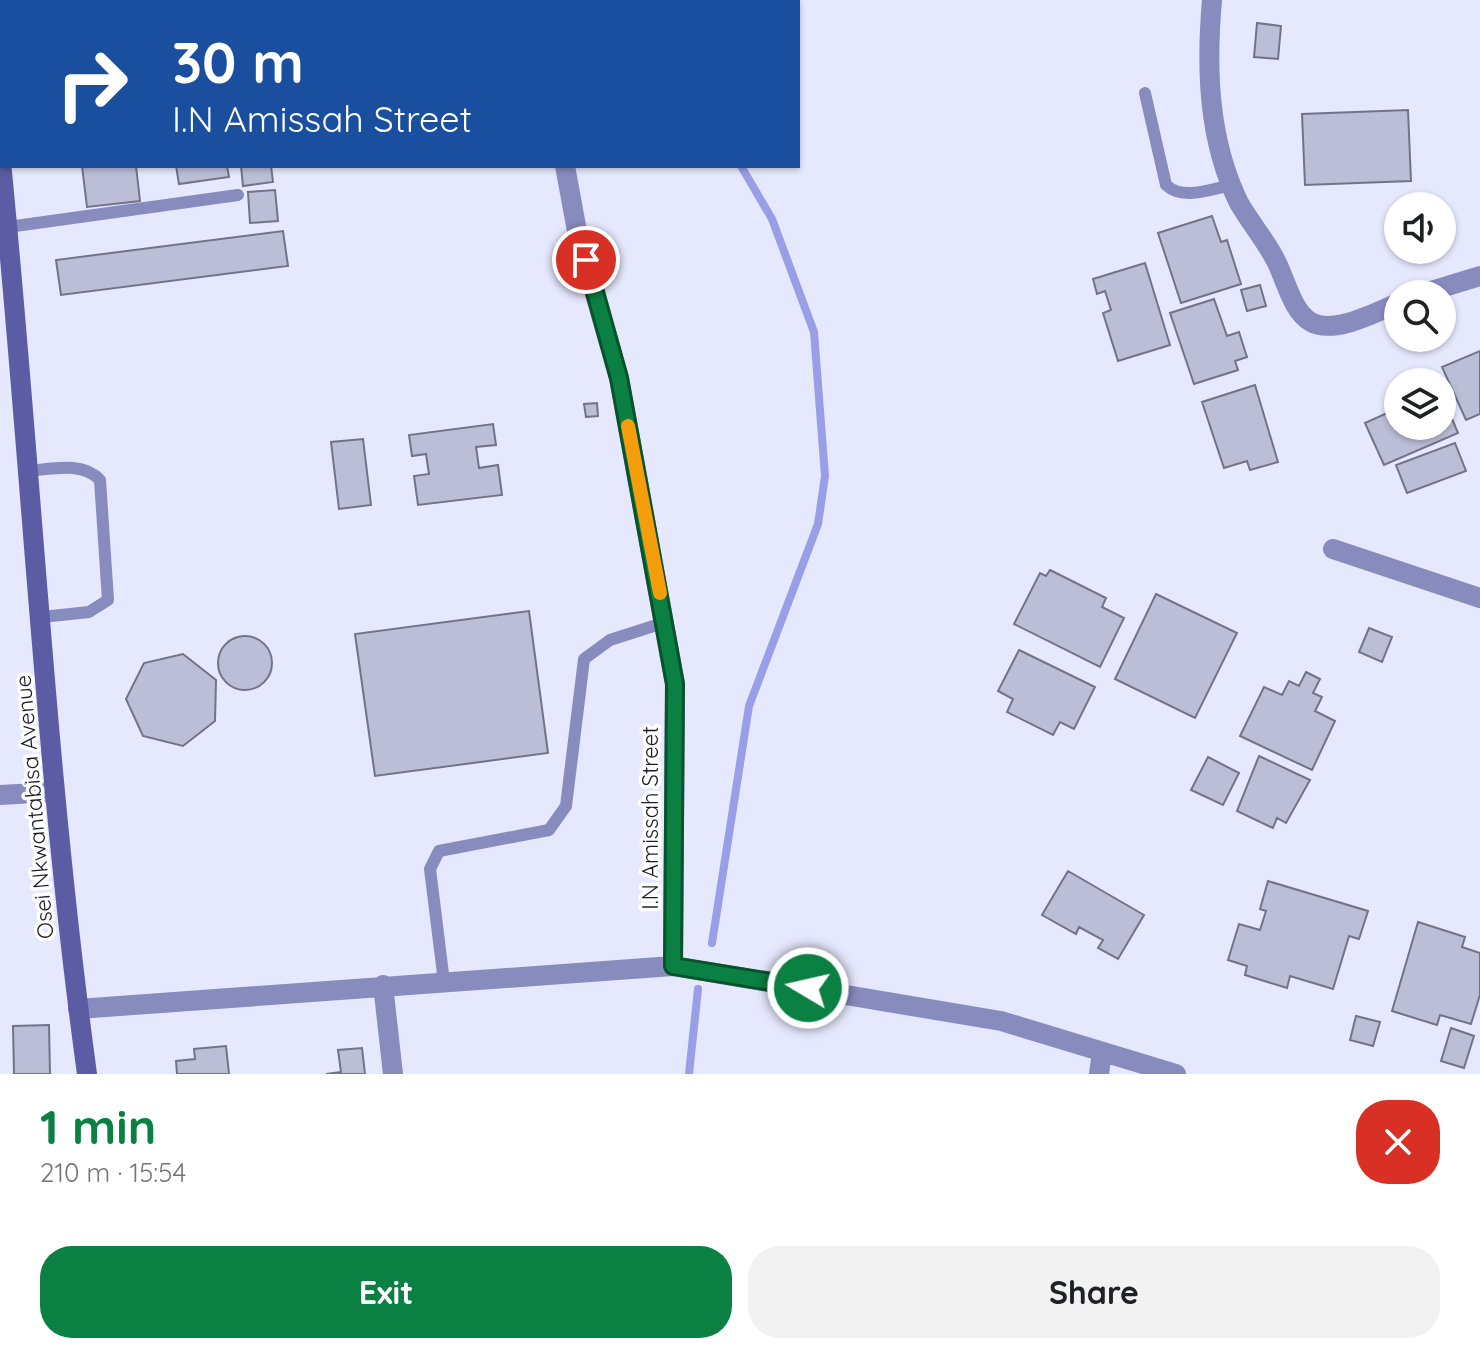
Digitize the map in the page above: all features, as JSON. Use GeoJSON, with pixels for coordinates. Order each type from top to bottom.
{"type":"FeatureCollection","features":[{"type":"Feature","properties":{"kind":"street"},"geometry":{"type":"LineString","coordinates":[[1212,0],[1208,50],[1211,97],[1220,158],[1232,185],[1309,322],[1324,326],[1384,307]]}},
{"type":"Feature","properties":{"kind":"street","name":"Osei Nkwantabisa Avenue"},"geometry":{"type":"LineString","coordinates":[[2,168],[8,227],[5,260],[42,617],[53,792],[87,1074]]}},
{"type":"Feature","properties":{"kind":"street","name":"I.N Amissah Street"},"geometry":{"type":"LineString","coordinates":[[565,168],[577,231],[619,378],[675,684],[673,966]]}},
{"type":"Feature","properties":{"kind":"street"},"geometry":{"type":"LineString","coordinates":[[1456,283],[1480,276]]}},
{"type":"Feature","properties":{"kind":"street"},"geometry":{"type":"LineString","coordinates":[[1333,549],[1480,598]]}},
{"type":"Feature","properties":{"kind":"street"},"geometry":{"type":"LineString","coordinates":[[0,795],[53,792]]}},
{"type":"Feature","properties":{"kind":"street"},"geometry":{"type":"LineString","coordinates":[[78,1009],[673,966],[1001,1021],[1176,1074]]}},
{"type":"Feature","properties":{"kind":"street"},"geometry":{"type":"LineString","coordinates":[[383,985],[393,1074]]}},
{"type":"Feature","properties":{"kind":"street"},"geometry":{"type":"LineString","coordinates":[[1099,1074],[1102,1052]]}},
{"type":"Feature","properties":{"kind":"lane"},"geometry":{"type":"LineString","coordinates":[[1145,93],[1166,185],[1174,193],[1185,194],[1232,185]]}},
{"type":"Feature","properties":{"kind":"lane"},"geometry":{"type":"LineString","coordinates":[[8,227],[238,195]]}},
{"type":"Feature","properties":{"kind":"lane"},"geometry":{"type":"LineString","coordinates":[[28,471],[78,468],[92,471],[100,480],[108,600],[89,612],[42,617]]}},
{"type":"Feature","properties":{"kind":"lane"},"geometry":{"type":"LineString","coordinates":[[444,982],[430,869],[433,860],[439,851],[549,830],[566,806],[584,659],[610,640],[666,622]]}},
{"type":"Feature","properties":{"kind":"building"},"geometry":{"type":"Polygon","coordinates":[[[1257,23],[1281,26],[1278,59],[1254,57],[1257,23]]]}},
{"type":"Feature","properties":{"kind":"building"},"geometry":{"type":"Polygon","coordinates":[[[1408,110],[1411,181],[1305,185],[1302,114],[1408,110]]]}},
{"type":"Feature","properties":{"kind":"building"},"geometry":{"type":"Polygon","coordinates":[[[82,168],[136,168],[140,201],[87,207],[82,168]]]}},
{"type":"Feature","properties":{"kind":"building"},"geometry":{"type":"Polygon","coordinates":[[[176,168],[227,168],[229,177],[179,184],[176,168]]]}},
{"type":"Feature","properties":{"kind":"building"},"geometry":{"type":"Polygon","coordinates":[[[241,168],[271,168],[273,182],[243,186],[241,168]]]}},
{"type":"Feature","properties":{"kind":"building"},"geometry":{"type":"Polygon","coordinates":[[[275,190],[278,221],[250,223],[248,192],[275,190]]]}},
{"type":"Feature","properties":{"kind":"building"},"geometry":{"type":"Polygon","coordinates":[[[1212,216],[1221,242],[1227,240],[1241,284],[1181,303],[1158,233],[1212,216]]]}},
{"type":"Feature","properties":{"kind":"building"},"geometry":{"type":"Polygon","coordinates":[[[283,231],[288,266],[61,295],[56,260],[283,231]]]}},
{"type":"Feature","properties":{"kind":"building"},"geometry":{"type":"Polygon","coordinates":[[[1145,263],[1170,345],[1118,361],[1103,313],[1111,310],[1105,291],[1097,294],[1093,279],[1145,263]]]}},
{"type":"Feature","properties":{"kind":"building"},"geometry":{"type":"Polygon","coordinates":[[[1260,285],[1266,306],[1247,311],[1241,290],[1260,285]]]}},
{"type":"Feature","properties":{"kind":"building"},"geometry":{"type":"Polygon","coordinates":[[[1214,299],[1227,336],[1239,332],[1247,357],[1235,361],[1238,370],[1194,384],[1170,313],[1214,299]]]}},
{"type":"Feature","properties":{"kind":"building"},"geometry":{"type":"Polygon","coordinates":[[[1480,351],[1480,414],[1466,420],[1456,398],[1456,368],[1442,367],[1480,351]]]}},
{"type":"Feature","properties":{"kind":"building"},"geometry":{"type":"Polygon","coordinates":[[[1255,385],[1278,462],[1250,470],[1247,461],[1224,468],[1202,402],[1255,385]]]}},
{"type":"Feature","properties":{"kind":"building"},"geometry":{"type":"Polygon","coordinates":[[[597,403],[598,416],[586,417],[584,404],[597,403]]]}},
{"type":"Feature","properties":{"kind":"building"},"geometry":{"type":"Polygon","coordinates":[[[1384,414],[1384,440],[1442,440],[1384,465],[1365,423],[1384,414]]]}},
{"type":"Feature","properties":{"kind":"building"},"geometry":{"type":"Polygon","coordinates":[[[493,424],[496,445],[476,447],[479,468],[498,465],[502,495],[418,505],[414,476],[429,474],[426,454],[412,456],[409,435],[493,424]]]}},
{"type":"Feature","properties":{"kind":"building"},"geometry":{"type":"Polygon","coordinates":[[[363,439],[371,505],[339,509],[331,442],[363,439]]]}},
{"type":"Feature","properties":{"kind":"building"},"geometry":{"type":"Polygon","coordinates":[[[1455,443],[1466,471],[1407,493],[1396,465],[1455,443]]]}},
{"type":"Feature","properties":{"kind":"building"},"geometry":{"type":"Polygon","coordinates":[[[1050,570],[1106,598],[1102,607],[1124,618],[1100,667],[1014,624],[1040,573],[1046,576],[1050,570]]]}},
{"type":"Feature","properties":{"kind":"building"},"geometry":{"type":"Polygon","coordinates":[[[1156,594],[1237,633],[1195,718],[1115,679],[1156,594]]]}},
{"type":"Feature","properties":{"kind":"building"},"geometry":{"type":"Polygon","coordinates":[[[529,611],[548,753],[375,776],[355,634],[529,611]]]}},
{"type":"Feature","properties":{"kind":"building"},"geometry":{"type":"Polygon","coordinates":[[[1369,628],[1392,637],[1382,662],[1359,652],[1369,628]]]}},
{"type":"Feature","properties":{"kind":"building"},"geometry":{"type":"Polygon","coordinates":[[[245,636],[264,644],[272,663],[264,682],[245,690],[226,682],[218,663],[226,644],[245,636]]]}},
{"type":"Feature","properties":{"kind":"building"},"geometry":{"type":"Polygon","coordinates":[[[1019,650],[1095,687],[1074,729],[1060,722],[1053,735],[1007,712],[1013,699],[998,691],[1019,650]]]}},
{"type":"Feature","properties":{"kind":"building"},"geometry":{"type":"Polygon","coordinates":[[[183,654],[216,680],[215,721],[183,746],[143,736],[126,699],[144,663],[183,654]]]}},
{"type":"Feature","properties":{"kind":"building"},"geometry":{"type":"Polygon","coordinates":[[[1306,672],[1320,679],[1313,693],[1322,697],[1315,711],[1335,721],[1312,770],[1240,736],[1264,687],[1282,695],[1289,681],[1299,686],[1306,672]]]}},
{"type":"Feature","properties":{"kind":"building"},"geometry":{"type":"Polygon","coordinates":[[[1259,756],[1310,780],[1286,823],[1277,818],[1273,828],[1237,811],[1259,756]]]}},
{"type":"Feature","properties":{"kind":"building"},"geometry":{"type":"Polygon","coordinates":[[[1208,757],[1239,773],[1223,805],[1191,790],[1208,757]]]}},
{"type":"Feature","properties":{"kind":"building"},"geometry":{"type":"Polygon","coordinates":[[[1068,871],[1144,915],[1118,959],[1098,948],[1103,940],[1079,927],[1076,934],[1042,915],[1068,871]]]}},
{"type":"Feature","properties":{"kind":"building"},"geometry":{"type":"Polygon","coordinates":[[[1268,881],[1368,911],[1359,939],[1349,936],[1333,989],[1290,976],[1287,988],[1245,975],[1247,966],[1228,960],[1239,924],[1260,930],[1266,911],[1260,909],[1268,881]]]}},
{"type":"Feature","properties":{"kind":"building"},"geometry":{"type":"Polygon","coordinates":[[[1418,922],[1465,937],[1462,947],[1480,953],[1480,995],[1471,1024],[1440,1015],[1437,1025],[1392,1011],[1418,922]]]}},
{"type":"Feature","properties":{"kind":"building"},"geometry":{"type":"Polygon","coordinates":[[[1356,1016],[1380,1022],[1373,1046],[1350,1040],[1356,1016]]]}},
{"type":"Feature","properties":{"kind":"building"},"geometry":{"type":"Polygon","coordinates":[[[49,1025],[50,1074],[14,1074],[13,1026],[49,1025]]]}},
{"type":"Feature","properties":{"kind":"building"},"geometry":{"type":"Polygon","coordinates":[[[1451,1028],[1474,1036],[1464,1068],[1441,1061],[1451,1028]]]}},
{"type":"Feature","properties":{"kind":"building"},"geometry":{"type":"Polygon","coordinates":[[[226,1046],[229,1074],[177,1074],[176,1061],[195,1059],[194,1049],[226,1046]]]}},
{"type":"Feature","properties":{"kind":"building"},"geometry":{"type":"Polygon","coordinates":[[[362,1048],[365,1074],[326,1074],[341,1072],[338,1050],[362,1048]]]}},
{"type":"Feature","properties":{"kind":"waterway"},"geometry":{"type":"LineString","coordinates":[[712,943],[749,706],[818,524],[825,476],[814,332],[772,219],[742,168]]}},
{"type":"Feature","properties":{"kind":"waterway"},"geometry":{"type":"LineString","coordinates":[[689,1074],[698,989]]}},
{"type":"Feature","properties":{"kind":"slow traffic"},"geometry":{"type":"LineString","coordinates":[[628,426],[660,593]]}},
{"type":"Feature","properties":{"kind":"route"},"geometry":{"type":"LineString","coordinates":[[586,260],[619,378],[675,684],[673,966],[808,988]]}}]}
